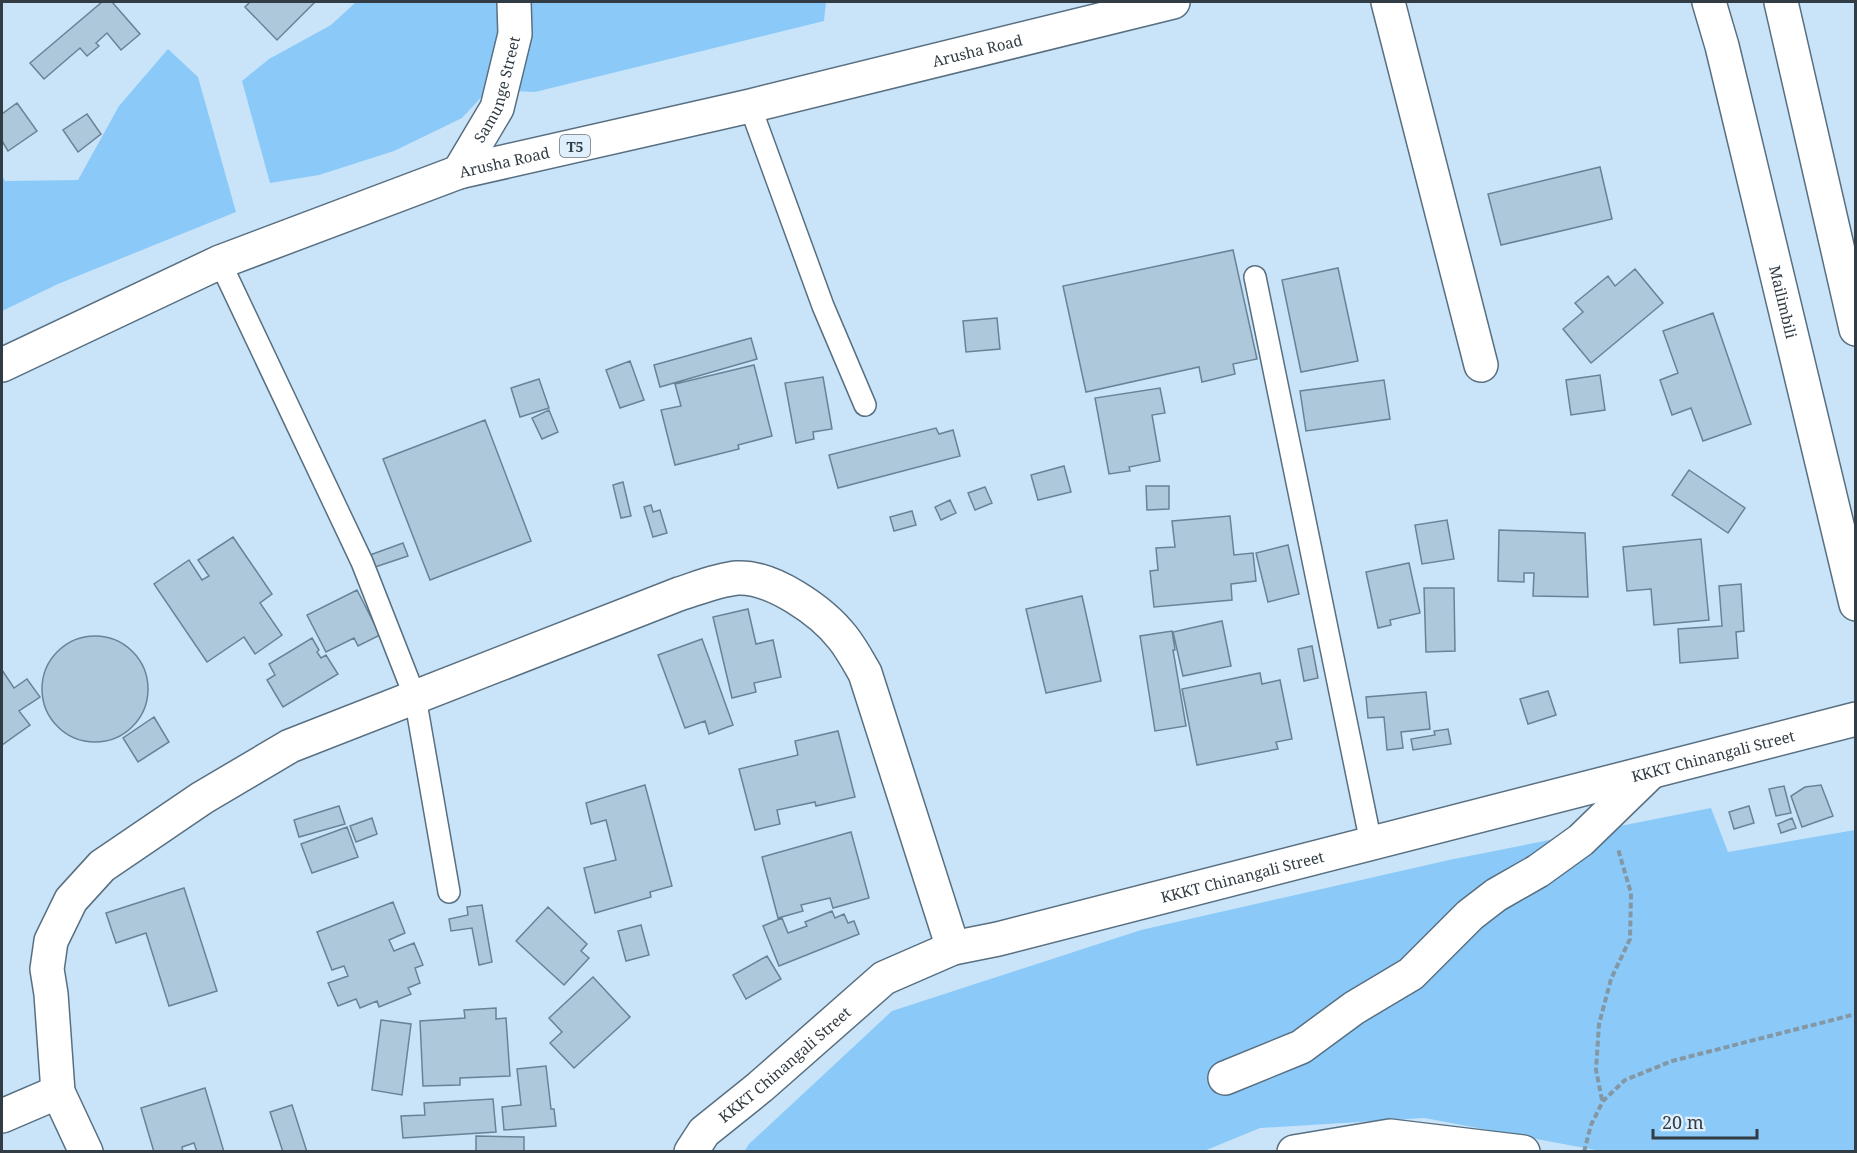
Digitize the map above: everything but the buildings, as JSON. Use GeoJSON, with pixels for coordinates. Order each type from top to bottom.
{"type":"FeatureCollection","features":[{"type":"Feature","properties":{"kind":"main road","name":"Samunge Street"},"geometry":{"type":"LineString","coordinates":[[459,172],[498,108],[515,34],[514,2]]}},
{"type":"Feature","properties":{"kind":"main road","name":"Arusha Road"},"geometry":{"type":"LineString","coordinates":[[2,365],[220,262],[459,172],[750,106],[1173,2]]}},
{"type":"Feature","properties":{"kind":"main road"},"geometry":{"type":"LineString","coordinates":[[1388,2],[1481,365]]}},
{"type":"Feature","properties":{"kind":"main road","name":"Mailimbili"},"geometry":{"type":"LineString","coordinates":[[1709,2],[1722,46],[1856,604]]}},
{"type":"Feature","properties":{"kind":"main road"},"geometry":{"type":"LineString","coordinates":[[1780,2],[1856,328]]}},
{"type":"Feature","properties":{"kind":"main road"},"geometry":{"type":"LineString","coordinates":[[86,1152],[58,1092],[47,969],[51,941],[71,900],[102,866],[201,798],[290,746],[717,581],[738,578],[757,579],[787,592],[821,615],[843,637],[865,673],[953,948]]}},
{"type":"Feature","properties":{"kind":"main road","name":"KKKT Chinangali Street"},"geometry":{"type":"LineString","coordinates":[[690,1152],[704,1132],[760,1087],[884,978],[953,948],[998,939],[1856,719]]}},
{"type":"Feature","properties":{"kind":"main road"},"geometry":{"type":"LineString","coordinates":[[1225,1078],[1301,1047],[1354,1008],[1411,974],[1479,908],[1496,895],[1538,872],[1581,840],[1653,770]]}},
{"type":"Feature","properties":{"kind":"main road"},"geometry":{"type":"LineString","coordinates":[[2,1116],[58,1092]]}},
{"type":"Feature","properties":{"kind":"main road"},"geometry":{"type":"LineString","coordinates":[[1294,1152],[1390,1136],[1523,1152]]}},
{"type":"Feature","properties":{"kind":"lane"},"geometry":{"type":"LineString","coordinates":[[750,106],[823,306],[865,405]]}},
{"type":"Feature","properties":{"kind":"lane"},"geometry":{"type":"LineString","coordinates":[[220,262],[362,562],[415,697],[449,892]]}},
{"type":"Feature","properties":{"kind":"lane"},"geometry":{"type":"LineString","coordinates":[[1255,277],[1371,843]]}},
{"type":"Feature","properties":{"kind":"path"},"geometry":{"type":"LineString","coordinates":[[1602,1101],[1596,1070],[1599,1024],[1611,979],[1630,939],[1631,893],[1607,813]]}},
{"type":"Feature","properties":{"kind":"path"},"geometry":{"type":"LineString","coordinates":[[1584,1152],[1591,1125],[1602,1101],[1625,1080],[1672,1061],[1856,1014]]}},
{"type":"Feature","properties":{"kind":"shaded area"},"geometry":{"type":"Polygon","coordinates":[[[356,2],[826,2],[824,21],[535,92],[488,90],[462,118],[394,151],[319,175],[270,183],[242,81],[269,59],[331,25],[356,2]]]}},
{"type":"Feature","properties":{"kind":"shaded area"},"geometry":{"type":"Polygon","coordinates":[[[168,49],[198,77],[236,212],[58,284],[2,311],[2,176],[5,181],[78,180],[119,106],[168,49]]]}},
{"type":"Feature","properties":{"kind":"shaded area"},"geometry":{"type":"Polygon","coordinates":[[[1711,808],[1728,852],[1855,830],[1855,1151],[1601,1151],[1424,1118],[1260,1128],[1204,1151],[744,1152],[749,1144],[892,1011],[1141,930],[1449,860],[1711,808]]]}}]}
